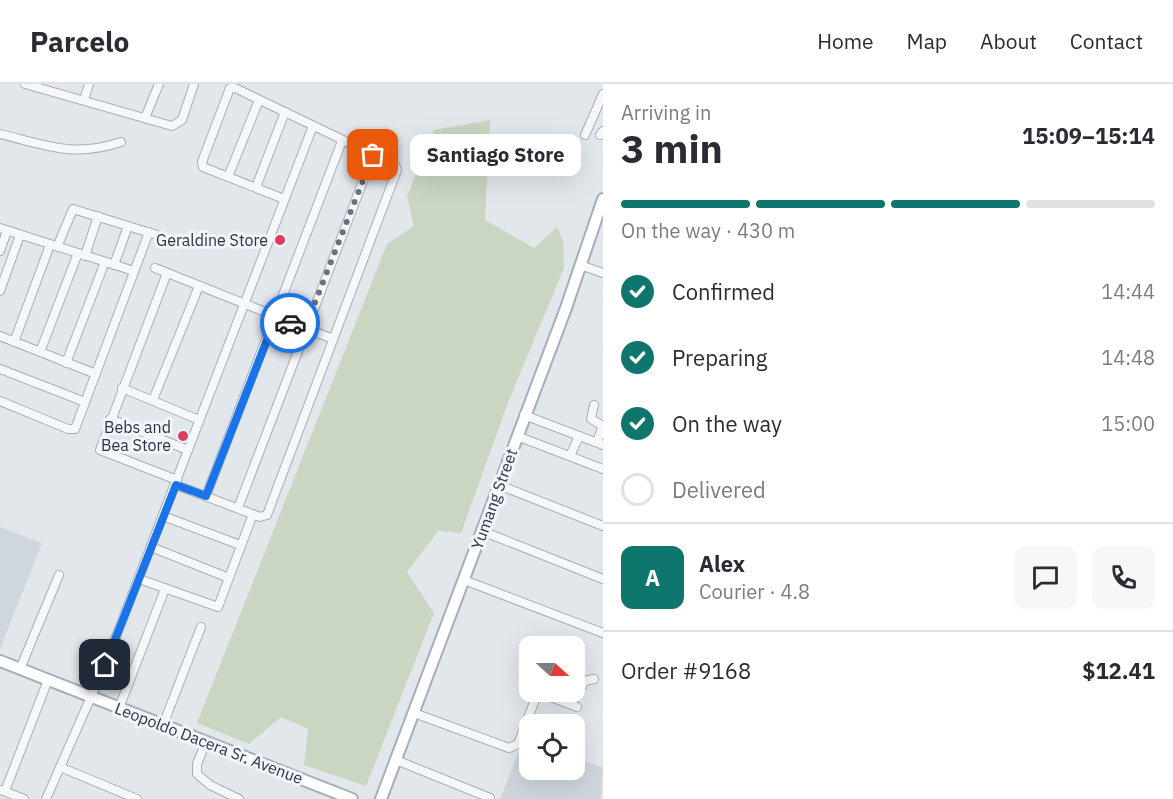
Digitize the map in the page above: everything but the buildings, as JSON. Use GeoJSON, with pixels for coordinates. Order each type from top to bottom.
{"type":"FeatureCollection","features":[{"type":"Feature","properties":{"kind":"main road","name":"Yumang Street"},"geometry":{"type":"LineString","coordinates":[[381,799],[459,594],[603,199]]}},
{"type":"Feature","properties":{"kind":"main road","name":"Leopoldo Dacera Sr. Avenue"},"geometry":{"type":"LineString","coordinates":[[0,661],[352,799]]}},
{"type":"Feature","properties":{"kind":"street"},"geometry":{"type":"LineString","coordinates":[[25,84],[172,126],[179,124],[194,84]]}},
{"type":"Feature","properties":{"kind":"street"},"geometry":{"type":"LineString","coordinates":[[84,100],[89,84]]}},
{"type":"Feature","properties":{"kind":"street"},"geometry":{"type":"LineString","coordinates":[[145,118],[159,84]]}},
{"type":"Feature","properties":{"kind":"street"},"geometry":{"type":"LineString","coordinates":[[167,273],[122,388],[101,451],[262,518],[267,515],[398,170],[395,165],[259,99],[230,88],[226,93],[202,165],[284,199]]}},
{"type":"Feature","properties":{"kind":"street"},"geometry":{"type":"LineString","coordinates":[[585,135],[603,94]]}},
{"type":"Feature","properties":{"kind":"street"},"geometry":{"type":"LineString","coordinates":[[228,177],[259,99]]}},
{"type":"Feature","properties":{"kind":"street"},"geometry":{"type":"LineString","coordinates":[[256,187],[285,112]]}},
{"type":"Feature","properties":{"kind":"street"},"geometry":{"type":"LineString","coordinates":[[46,799],[139,579],[313,126]]}},
{"type":"Feature","properties":{"kind":"street"},"geometry":{"type":"LineString","coordinates":[[0,134],[58,150],[90,149],[121,142]]}},
{"type":"Feature","properties":{"kind":"street"},"geometry":{"type":"LineString","coordinates":[[206,496],[342,141]]}},
{"type":"Feature","properties":{"kind":"street"},"geometry":{"type":"LineString","coordinates":[[238,508],[373,155]]}},
{"type":"Feature","properties":{"kind":"street"},"geometry":{"type":"LineString","coordinates":[[0,402],[71,429],[76,427],[134,271],[153,233],[71,209],[14,342]]}},
{"type":"Feature","properties":{"kind":"street"},"geometry":{"type":"LineString","coordinates":[[40,352],[99,216]]}},
{"type":"Feature","properties":{"kind":"street"},"geometry":{"type":"LineString","coordinates":[[114,265],[128,226]]}},
{"type":"Feature","properties":{"kind":"street"},"geometry":{"type":"LineString","coordinates":[[0,251],[3,229],[134,271]]}},
{"type":"Feature","properties":{"kind":"street"},"geometry":{"type":"LineString","coordinates":[[0,291],[20,235]]}},
{"type":"Feature","properties":{"kind":"street"},"geometry":{"type":"LineString","coordinates":[[66,363],[105,262]]}},
{"type":"Feature","properties":{"kind":"street"},"geometry":{"type":"LineString","coordinates":[[580,265],[603,273]]}},
{"type":"Feature","properties":{"kind":"street"},"geometry":{"type":"LineString","coordinates":[[154,268],[333,339]]}},
{"type":"Feature","properties":{"kind":"street"},"geometry":{"type":"LineString","coordinates":[[153,400],[199,286]]}},
{"type":"Feature","properties":{"kind":"street"},"geometry":{"type":"LineString","coordinates":[[0,336],[96,374]]}},
{"type":"Feature","properties":{"kind":"street"},"geometry":{"type":"LineString","coordinates":[[0,369],[85,402]]}},
{"type":"Feature","properties":{"kind":"street"},"geometry":{"type":"LineString","coordinates":[[122,388],[200,420]]}},
{"type":"Feature","properties":{"kind":"street"},"geometry":{"type":"LineString","coordinates":[[524,415],[600,443],[603,426],[591,419],[594,405]]}},
{"type":"Feature","properties":{"kind":"street"},"geometry":{"type":"LineString","coordinates":[[111,419],[188,450]]}},
{"type":"Feature","properties":{"kind":"street"},"geometry":{"type":"LineString","coordinates":[[517,436],[603,469]]}},
{"type":"Feature","properties":{"kind":"street"},"geometry":{"type":"LineString","coordinates":[[570,456],[579,436]]}},
{"type":"Feature","properties":{"kind":"street"},"geometry":{"type":"LineString","coordinates":[[499,485],[603,526]]}},
{"type":"Feature","properties":{"kind":"street"},"geometry":{"type":"LineString","coordinates":[[139,579],[216,608],[230,578],[253,514]]}},
{"type":"Feature","properties":{"kind":"street"},"geometry":{"type":"LineString","coordinates":[[163,516],[240,545]]}},
{"type":"Feature","properties":{"kind":"street"},"geometry":{"type":"LineString","coordinates":[[482,531],[603,579]]}},
{"type":"Feature","properties":{"kind":"street"},"geometry":{"type":"LineString","coordinates":[[151,547],[230,578]]}},
{"type":"Feature","properties":{"kind":"street"},"geometry":{"type":"LineString","coordinates":[[20,669],[59,575]]}},
{"type":"Feature","properties":{"kind":"street"},"geometry":{"type":"LineString","coordinates":[[464,580],[603,633]]}},
{"type":"Feature","properties":{"kind":"street"},"geometry":{"type":"LineString","coordinates":[[459,594],[477,585]]}},
{"type":"Feature","properties":{"kind":"street"},"geometry":{"type":"LineString","coordinates":[[120,708],[165,589]]}},
{"type":"Feature","properties":{"kind":"street"},"geometry":{"type":"LineString","coordinates":[[163,725],[201,627]]}},
{"type":"Feature","properties":{"kind":"street"},"geometry":{"type":"LineString","coordinates":[[585,681],[594,679]]}},
{"type":"Feature","properties":{"kind":"street"},"geometry":{"type":"LineString","coordinates":[[21,798],[2,790],[48,680]]}},
{"type":"Feature","properties":{"kind":"street"},"geometry":{"type":"LineString","coordinates":[[414,712],[509,748],[518,744],[534,702]]}},
{"type":"Feature","properties":{"kind":"street"},"geometry":{"type":"LineString","coordinates":[[564,702],[574,706],[576,702]]}},
{"type":"Feature","properties":{"kind":"street"},"geometry":{"type":"LineString","coordinates":[[206,742],[197,764],[196,774],[210,785],[238,799]]}},
{"type":"Feature","properties":{"kind":"street"},"geometry":{"type":"LineString","coordinates":[[396,760],[490,798]]}},
{"type":"Feature","properties":{"kind":"street"},"geometry":{"type":"LineString","coordinates":[[60,767],[137,799]]}},
{"type":"Feature","properties":{"kind":"shaded area"},"geometry":{"type":"Polygon","coordinates":[[[0,527],[42,543],[0,649],[0,527]]]}},
{"type":"Feature","properties":{"kind":"shaded area"},"geometry":{"type":"Polygon","coordinates":[[[519,751],[519,780],[585,780],[585,761],[603,768],[601,799],[500,799],[519,751]]]}},
{"type":"Feature","properties":{"kind":"green space"},"geometry":{"type":"Polygon","coordinates":[[[490,120],[485,220],[534,248],[557,227],[563,240],[564,268],[509,400],[461,533],[438,531],[407,572],[434,613],[366,786],[304,765],[308,729],[281,717],[249,744],[197,723],[387,244],[414,226],[407,196],[434,130],[490,120]]]}},
{"type":"Feature","properties":{"kind":"way so far"},"geometry":{"type":"LineString","coordinates":[[290,323],[305,328],[373,155]]}},
{"type":"Feature","properties":{"kind":"place","name":"Santiago Store"},"geometry":{"type":"Point","coordinates":[373,155]}},
{"type":"Feature","properties":{"kind":"place","name":"Geraldine Store"},"geometry":{"type":"Point","coordinates":[280,240]}},
{"type":"Feature","properties":{"kind":"place","name":"Bebs and Bea Store"},"geometry":{"type":"Point","coordinates":[183,436]}},
{"type":"Feature","properties":{"kind":"route"},"geometry":{"type":"LineString","coordinates":[[105,665],[176,485],[206,496],[276,317],[290,323]]}}]}
